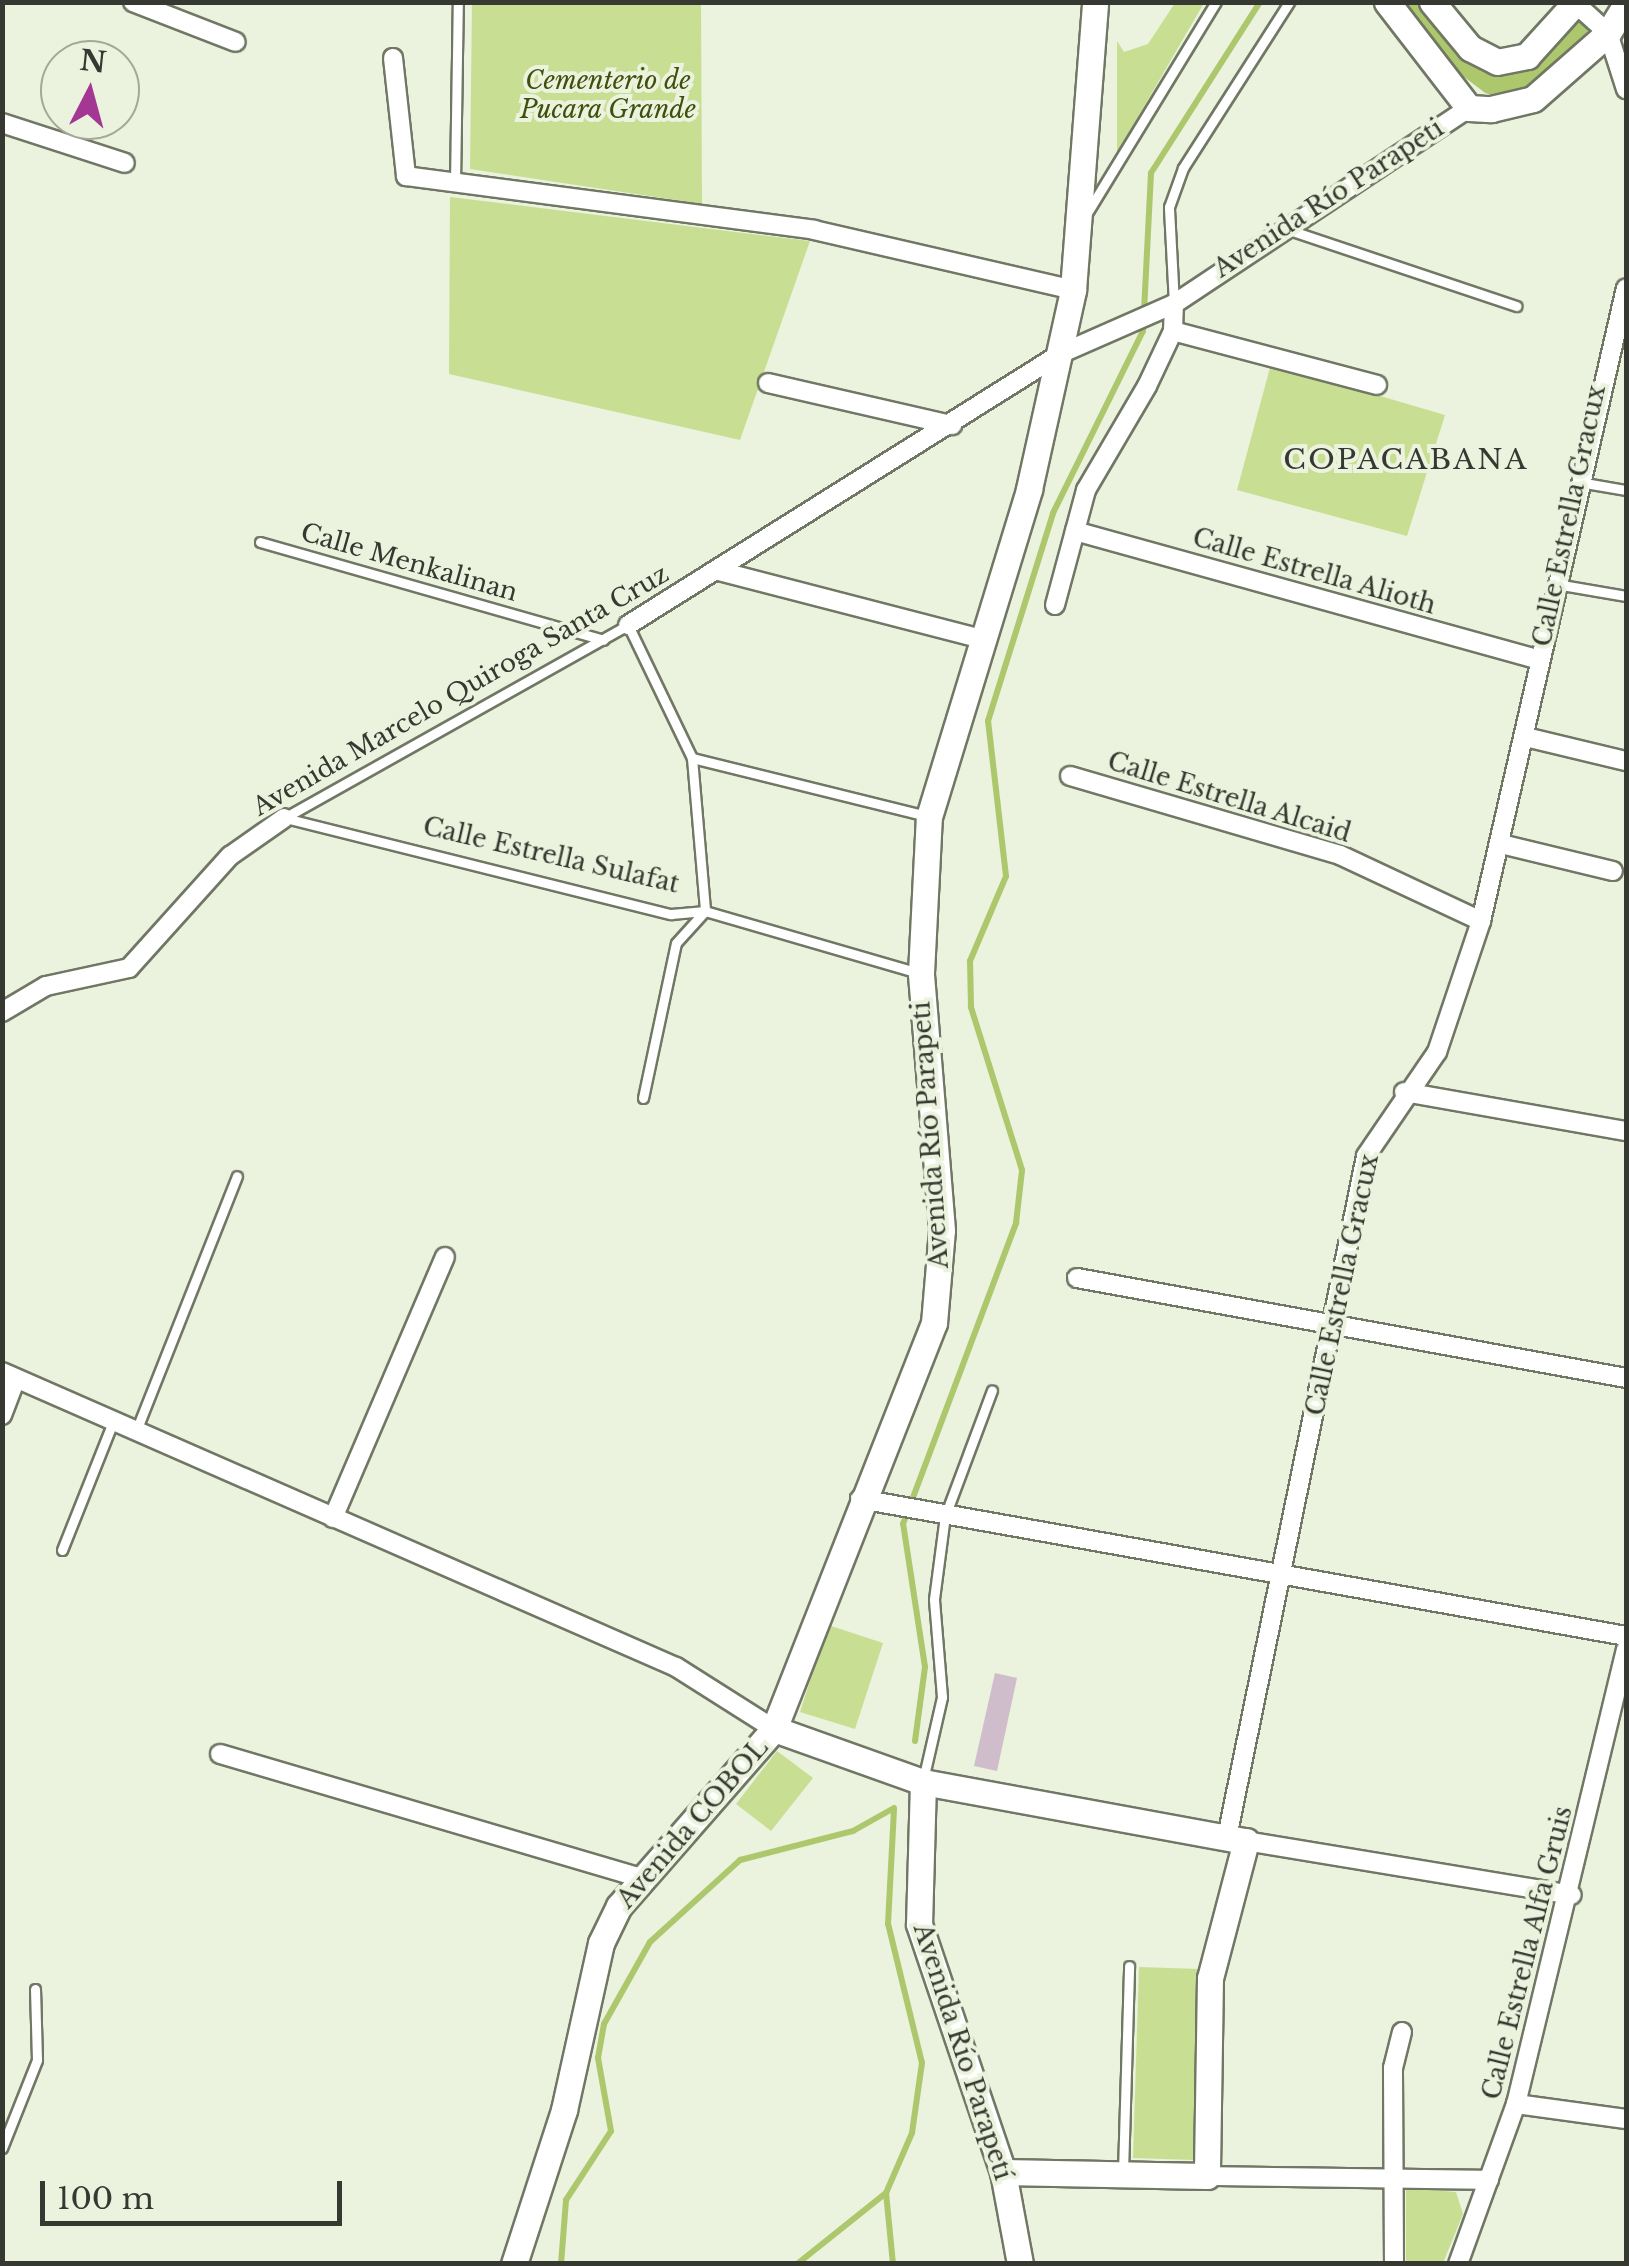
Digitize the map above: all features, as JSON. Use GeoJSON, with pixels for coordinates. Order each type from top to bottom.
{"type":"FeatureCollection","features":[{"type":"Feature","properties":{"kind":"main road"},"geometry":{"type":"LineString","coordinates":[[1060,354],[1083,220],[1096,2]]}},
{"type":"Feature","properties":{"kind":"main road"},"geometry":{"type":"LineString","coordinates":[[1387,2],[1469,108]]}},
{"type":"Feature","properties":{"kind":"main road"},"geometry":{"type":"LineString","coordinates":[[1432,2],[1470,48],[1498,62],[1526,56],[1576,3]]}},
{"type":"Feature","properties":{"kind":"main road","name":"Avenida Río Parapeti"},"geometry":{"type":"LineString","coordinates":[[1469,108],[1533,100],[1608,33],[1626,4]]}},
{"type":"Feature","properties":{"kind":"main road","name":"Avenida Río Parapeti"},"geometry":{"type":"LineString","coordinates":[[774,1729],[941,1289],[921,974],[930,817],[1060,354]]}},
{"type":"Feature","properties":{"kind":"main road"},"geometry":{"type":"LineString","coordinates":[[774,1729],[923,1782],[1236,1839]]}},
{"type":"Feature","properties":{"kind":"main road","name":"Avenida COBOL"},"geometry":{"type":"LineString","coordinates":[[514,2264],[564,2110],[588,1977],[618,1906],[774,1729]]}},
{"type":"Feature","properties":{"kind":"main road","name":"Avenida Río Parapetí"},"geometry":{"type":"LineString","coordinates":[[923,1782],[919,1924],[1003,2172],[1019,2263]]}},
{"type":"Feature","properties":{"kind":"main road","name":"Calle Estrella Gracux"},"geometry":{"type":"LineString","coordinates":[[1207,2176],[1210,1978],[1236,1839]]}},
{"type":"Feature","properties":{"kind":"main road"},"geometry":{"type":"LineString","coordinates":[[1003,2172],[1207,2176]]}},
{"type":"Feature","properties":{"kind":"street"},"geometry":{"type":"LineString","coordinates":[[133,2],[236,42]]}},
{"type":"Feature","properties":{"kind":"street"},"geometry":{"type":"LineString","coordinates":[[1576,3],[1608,33],[1626,89]]}},
{"type":"Feature","properties":{"kind":"street"},"geometry":{"type":"LineString","coordinates":[[393,58],[406,176],[814,230],[1073,290]]}},
{"type":"Feature","properties":{"kind":"street","name":"Avenida Río Parapeti"},"geometry":{"type":"LineString","coordinates":[[1060,354],[1174,304],[1281,227],[1469,108]]}},
{"type":"Feature","properties":{"kind":"street"},"geometry":{"type":"LineString","coordinates":[[2,122],[125,163]]}},
{"type":"Feature","properties":{"kind":"street","name":"Calle Estrella Gracux"},"geometry":{"type":"LineString","coordinates":[[1236,1839],[1283,1575],[1366,1156],[1404,1092],[1437,1052],[1481,921],[1526,737],[1554,583],[1607,344],[1626,288]]}},
{"type":"Feature","properties":{"kind":"street"},"geometry":{"type":"LineString","coordinates":[[1055,605],[1086,490],[1173,331],[1174,304]]}},
{"type":"Feature","properties":{"kind":"street"},"geometry":{"type":"LineString","coordinates":[[1173,331],[1376,384]]}},
{"type":"Feature","properties":{"kind":"street","name":"Avenida Marcelo Quiroga Santa Cruz"},"geometry":{"type":"LineString","coordinates":[[628,625],[952,426],[1060,354]]}},
{"type":"Feature","properties":{"kind":"street"},"geometry":{"type":"LineString","coordinates":[[768,382],[952,426]]}},
{"type":"Feature","properties":{"kind":"street","name":"Calle Estrella Alioth"},"geometry":{"type":"LineString","coordinates":[[1075,531],[1540,660]]}},
{"type":"Feature","properties":{"kind":"street"},"geometry":{"type":"LineString","coordinates":[[720,571],[982,640]]}},
{"type":"Feature","properties":{"kind":"street"},"geometry":{"type":"LineString","coordinates":[[1526,737],[1626,761]]}},
{"type":"Feature","properties":{"kind":"street","name":"Calle Estrella Alcaid"},"geometry":{"type":"LineString","coordinates":[[1070,776],[1340,855],[1481,921]]}},
{"type":"Feature","properties":{"kind":"street","name":"Avenida Marcelo Quiroga Santa Cruz"},"geometry":{"type":"LineString","coordinates":[[2,1012],[46,986],[129,968],[230,856],[284,818]]}},
{"type":"Feature","properties":{"kind":"street"},"geometry":{"type":"LineString","coordinates":[[1501,844],[1613,871]]}},
{"type":"Feature","properties":{"kind":"street"},"geometry":{"type":"LineString","coordinates":[[1404,1092],[1626,1131]]}},
{"type":"Feature","properties":{"kind":"street"},"geometry":{"type":"LineString","coordinates":[[333,1518],[445,1257]]}},
{"type":"Feature","properties":{"kind":"street"},"geometry":{"type":"LineString","coordinates":[[1077,1278],[1626,1378]]}},
{"type":"Feature","properties":{"kind":"street"},"geometry":{"type":"LineString","coordinates":[[2,1415],[9,1375],[676,1667],[774,1729]]}},
{"type":"Feature","properties":{"kind":"street"},"geometry":{"type":"LineString","coordinates":[[860,1499],[920,1513],[1626,1636]]}},
{"type":"Feature","properties":{"kind":"street","name":"Calle Estrella Alfa Gruis"},"geometry":{"type":"LineString","coordinates":[[1458,2264],[1516,2104],[1572,1896],[1626,1649]]}},
{"type":"Feature","properties":{"kind":"street"},"geometry":{"type":"LineString","coordinates":[[220,1754],[644,1879]]}},
{"type":"Feature","properties":{"kind":"street"},"geometry":{"type":"LineString","coordinates":[[1236,1839],[1572,1896]]}},
{"type":"Feature","properties":{"kind":"street"},"geometry":{"type":"LineString","coordinates":[[1394,2264],[1392,2178],[1402,2032]]}},
{"type":"Feature","properties":{"kind":"street"},"geometry":{"type":"LineString","coordinates":[[1516,2104],[1626,2119]]}},
{"type":"Feature","properties":{"kind":"street"},"geometry":{"type":"LineString","coordinates":[[1207,2176],[1489,2180]]}},
{"type":"Feature","properties":{"kind":"lane"},"geometry":{"type":"LineString","coordinates":[[455,183],[458,2]]}},
{"type":"Feature","properties":{"kind":"lane"},"geometry":{"type":"LineString","coordinates":[[1083,220],[1216,2]]}},
{"type":"Feature","properties":{"kind":"lane"},"geometry":{"type":"LineString","coordinates":[[1174,304],[1169,207],[1182,168],[1289,2]]}},
{"type":"Feature","properties":{"kind":"lane"},"geometry":{"type":"LineString","coordinates":[[1281,227],[1516,306]]}},
{"type":"Feature","properties":{"kind":"lane"},"geometry":{"type":"LineString","coordinates":[[1607,344],[1626,347]]}},
{"type":"Feature","properties":{"kind":"lane"},"geometry":{"type":"LineString","coordinates":[[1576,481],[1626,490]]}},
{"type":"Feature","properties":{"kind":"lane","name":"Calle Menkalinan"},"geometry":{"type":"LineString","coordinates":[[260,542],[603,640]]}},
{"type":"Feature","properties":{"kind":"lane"},"geometry":{"type":"LineString","coordinates":[[1554,583],[1626,596]]}},
{"type":"Feature","properties":{"kind":"lane"},"geometry":{"type":"LineString","coordinates":[[628,625],[692,758],[705,911],[676,942],[643,1098]]}},
{"type":"Feature","properties":{"kind":"lane","name":"Avenida Marcelo Quiroga Santa Cruz"},"geometry":{"type":"LineString","coordinates":[[284,818],[628,625]]}},
{"type":"Feature","properties":{"kind":"lane"},"geometry":{"type":"LineString","coordinates":[[692,758],[930,817]]}},
{"type":"Feature","properties":{"kind":"lane","name":"Calle Estrella Sulafat"},"geometry":{"type":"LineString","coordinates":[[284,818],[671,914],[705,911],[921,974]]}},
{"type":"Feature","properties":{"kind":"lane"},"geometry":{"type":"LineString","coordinates":[[136,1431],[237,1176]]}},
{"type":"Feature","properties":{"kind":"lane"},"geometry":{"type":"LineString","coordinates":[[923,1782],[942,1697],[934,1599],[946,1516],[992,1390]]}},
{"type":"Feature","properties":{"kind":"lane"},"geometry":{"type":"LineString","coordinates":[[62,1550],[113,1422]]}},
{"type":"Feature","properties":{"kind":"lane"},"geometry":{"type":"LineString","coordinates":[[1123,2174],[1129,1966]]}},
{"type":"Feature","properties":{"kind":"lane"},"geometry":{"type":"LineString","coordinates":[[2,2148],[36,2060],[34,1989]]}},
{"type":"Feature","properties":{"kind":"green space","name":"Cementerio de Pucara Grande"},"geometry":{"type":"Polygon","coordinates":[[[472,3],[701,3],[702,204],[470,169],[472,3]]]}},
{"type":"Feature","properties":{"kind":"green space"},"geometry":{"type":"Polygon","coordinates":[[[1175,3],[1204,3],[1117,153],[1117,41],[1124,52],[1148,44],[1175,3]]]}},
{"type":"Feature","properties":{"kind":"green space"},"geometry":{"type":"Polygon","coordinates":[[[450,197],[810,241],[740,440],[449,374],[450,197]]]}},
{"type":"Feature","properties":{"kind":"green space"},"geometry":{"type":"Polygon","coordinates":[[[1271,364],[1445,415],[1407,536],[1237,490],[1271,364]]]}},
{"type":"Feature","properties":{"kind":"green space"},"geometry":{"type":"Polygon","coordinates":[[[828,1625],[883,1643],[855,1729],[800,1712],[828,1625]]]}},
{"type":"Feature","properties":{"kind":"green space"},"geometry":{"type":"Polygon","coordinates":[[[777,1751],[813,1778],[771,1831],[736,1804],[777,1751]]]}},
{"type":"Feature","properties":{"kind":"green space"},"geometry":{"type":"Polygon","coordinates":[[[1139,1967],[1199,1969],[1193,2160],[1133,2158],[1139,1967]]]}},
{"type":"Feature","properties":{"kind":"green space"},"geometry":{"type":"Polygon","coordinates":[[[1406,2188],[1456,2192],[1463,2214],[1443,2263],[1406,2263],[1406,2188]]]}},
{"type":"Feature","properties":{"kind":"building"},"geometry":{"type":"Polygon","coordinates":[[[995,1673],[1017,1678],[997,1771],[974,1766],[995,1673]]]}},
{"type":"Feature","properties":{"kind":"waterway"},"geometry":{"type":"LineString","coordinates":[[915,1741],[925,1667],[903,1524],[1016,1223],[1022,1170],[971,1007],[970,961],[1006,876],[988,721],[1053,513],[1143,331],[1151,173],[1260,2]]}},
{"type":"Feature","properties":{"kind":"waterway"},"geometry":{"type":"LineString","coordinates":[[1416,2],[1453,56],[1490,84],[1521,79],[1580,25]]}},
{"type":"Feature","properties":{"kind":"waterway"},"geometry":{"type":"LineString","coordinates":[[561,2264],[566,2200],[611,2131],[598,2058],[604,2024],[650,1942],[740,1860],[853,1831],[894,1808]]}},
{"type":"Feature","properties":{"kind":"waterway"},"geometry":{"type":"LineString","coordinates":[[893,2264],[886,2193],[912,2133],[922,2063],[888,1924],[894,1809]]}},
{"type":"Feature","properties":{"kind":"waterway"},"geometry":{"type":"LineString","coordinates":[[797,2264],[886,2193]]}},
{"type":"Feature","properties":{"kind":"district","name":"COPACABANA"},"geometry":{"type":"Point","coordinates":[1406,460]}}]}
